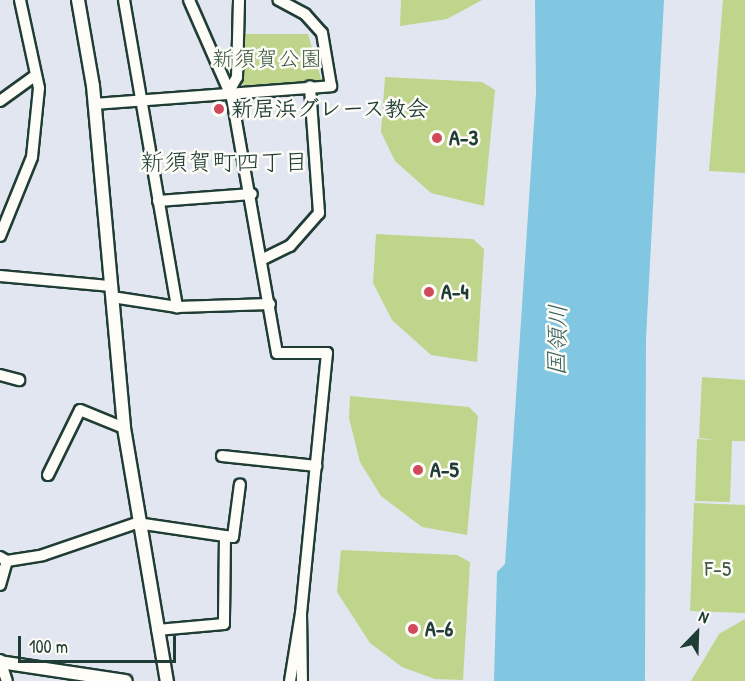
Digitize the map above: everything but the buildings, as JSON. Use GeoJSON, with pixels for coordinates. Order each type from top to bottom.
{"type":"FeatureCollection","features":[{"type":"Feature","properties":{"kind":"street"},"geometry":{"type":"LineString","coordinates":[[0,236],[32,157],[36,75],[20,0]]}},
{"type":"Feature","properties":{"kind":"street"},"geometry":{"type":"LineString","coordinates":[[78,0],[94,104],[124,428],[137,523],[167,681]]}},
{"type":"Feature","properties":{"kind":"street"},"geometry":{"type":"LineString","coordinates":[[124,0],[138,100],[177,307]]}},
{"type":"Feature","properties":{"kind":"street"},"geometry":{"type":"LineString","coordinates":[[189,0],[229,91],[252,194],[278,353],[327,353],[301,613],[290,681]]}},
{"type":"Feature","properties":{"kind":"street"},"geometry":{"type":"LineString","coordinates":[[229,91],[237,77],[239,0]]}},
{"type":"Feature","properties":{"kind":"street"},"geometry":{"type":"LineString","coordinates":[[94,104],[229,91],[331,86],[322,33],[305,14],[279,0]]}},
{"type":"Feature","properties":{"kind":"street"},"geometry":{"type":"LineString","coordinates":[[0,100],[36,75]]}},
{"type":"Feature","properties":{"kind":"street"},"geometry":{"type":"LineString","coordinates":[[263,259],[290,246],[319,213],[310,86]]}},
{"type":"Feature","properties":{"kind":"street"},"geometry":{"type":"LineString","coordinates":[[158,201],[252,194]]}},
{"type":"Feature","properties":{"kind":"street"},"geometry":{"type":"LineString","coordinates":[[0,276],[111,291],[177,307],[270,304]]}},
{"type":"Feature","properties":{"kind":"street"},"geometry":{"type":"LineString","coordinates":[[0,375],[19,380]]}},
{"type":"Feature","properties":{"kind":"street"},"geometry":{"type":"LineString","coordinates":[[48,475],[80,410],[124,428]]}},
{"type":"Feature","properties":{"kind":"street"},"geometry":{"type":"LineString","coordinates":[[222,456],[316,466]]}},
{"type":"Feature","properties":{"kind":"street"},"geometry":{"type":"LineString","coordinates":[[0,585],[4,559],[137,523],[233,537],[240,484]]}},
{"type":"Feature","properties":{"kind":"street"},"geometry":{"type":"LineString","coordinates":[[157,630],[224,624],[225,537]]}},
{"type":"Feature","properties":{"kind":"street"},"geometry":{"type":"LineString","coordinates":[[301,613],[305,625],[303,681]]}},
{"type":"Feature","properties":{"kind":"street"},"geometry":{"type":"LineString","coordinates":[[0,662],[8,681]]}},
{"type":"Feature","properties":{"kind":"street"},"geometry":{"type":"LineString","coordinates":[[0,662],[126,681]]}},
{"type":"Feature","properties":{"kind":"green space"},"geometry":{"type":"Polygon","coordinates":[[[401,0],[482,0],[447,19],[400,26],[401,0]]]}},
{"type":"Feature","properties":{"kind":"green space"},"geometry":{"type":"Polygon","coordinates":[[[723,0],[745,0],[745,173],[709,171],[723,0]]]}},
{"type":"Feature","properties":{"kind":"green space","name":"新須賀公園"},"geometry":{"type":"Polygon","coordinates":[[[241,34],[308,34],[322,82],[246,86],[241,83],[241,34]]]}},
{"type":"Feature","properties":{"kind":"green space","name":"A-3"},"geometry":{"type":"Polygon","coordinates":[[[385,77],[482,82],[495,90],[484,206],[431,193],[395,161],[381,132],[385,77]]]}},
{"type":"Feature","properties":{"kind":"green space","name":"A-4"},"geometry":{"type":"Polygon","coordinates":[[[376,234],[473,239],[484,249],[477,362],[431,355],[392,320],[373,283],[376,234]]]}},
{"type":"Feature","properties":{"kind":"green space"},"geometry":{"type":"Polygon","coordinates":[[[702,377],[745,380],[745,441],[732,441],[730,502],[695,501],[697,439],[717,440],[699,438],[702,377]]]}},
{"type":"Feature","properties":{"kind":"green space","name":"A-5"},"geometry":{"type":"Polygon","coordinates":[[[350,396],[469,407],[478,416],[467,535],[422,527],[381,496],[360,462],[349,418],[350,396]]]}},
{"type":"Feature","properties":{"kind":"green space","name":"F-5"},"geometry":{"type":"Polygon","coordinates":[[[694,503],[745,505],[745,613],[690,611],[694,503]]]}},
{"type":"Feature","properties":{"kind":"green space","name":"A-6"},"geometry":{"type":"Polygon","coordinates":[[[341,550],[457,555],[470,562],[463,680],[435,679],[402,667],[370,643],[337,592],[341,550]]]}},
{"type":"Feature","properties":{"kind":"green space"},"geometry":{"type":"Polygon","coordinates":[[[745,619],[745,681],[691,681],[719,634],[745,619]]]}},
{"type":"Feature","properties":{"kind":"water","name":"国領川"},"geometry":{"type":"Polygon","coordinates":[[[535,0],[664,0],[646,338],[645,681],[494,681],[497,572],[505,564],[536,93],[535,0]]]}},
{"type":"Feature","properties":{"kind":"place","name":"新居浜グレース教会"},"geometry":{"type":"Point","coordinates":[219,109]}},
{"type":"Feature","properties":{"kind":"place","name":"A-3"},"geometry":{"type":"Point","coordinates":[437,138]}},
{"type":"Feature","properties":{"kind":"place","name":"A-4"},"geometry":{"type":"Point","coordinates":[429,292]}},
{"type":"Feature","properties":{"kind":"place","name":"A-5"},"geometry":{"type":"Point","coordinates":[418,470]}},
{"type":"Feature","properties":{"kind":"place","name":"A-6"},"geometry":{"type":"Point","coordinates":[413,629]}},
{"type":"Feature","properties":{"kind":"district","name":"新須賀町四丁目"},"geometry":{"type":"Point","coordinates":[224,162]}}]}
